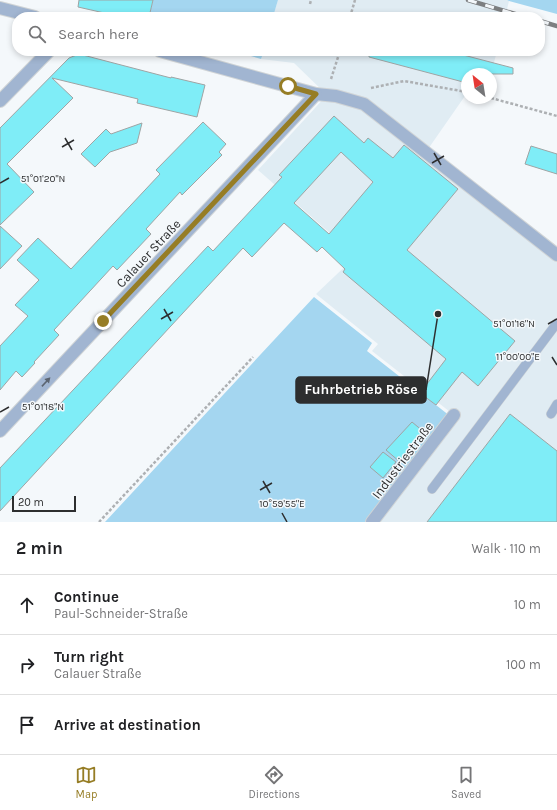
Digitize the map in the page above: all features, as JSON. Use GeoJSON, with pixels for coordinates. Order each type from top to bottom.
{"type":"FeatureCollection","features":[{"type":"Feature","properties":{"kind":"street"},"geometry":{"type":"LineString","coordinates":[[0,8],[16,12]]}},
{"type":"Feature","properties":{"kind":"street"},"geometry":{"type":"LineString","coordinates":[[0,102],[44,56]]}},
{"type":"Feature","properties":{"kind":"street"},"geometry":{"type":"LineString","coordinates":[[179,56],[364,104],[557,255]]}},
{"type":"Feature","properties":{"kind":"street","name":"Calauer Straße"},"geometry":{"type":"LineString","coordinates":[[0,432],[321,94]]}},
{"type":"Feature","properties":{"kind":"street","name":"Industriestraße"},"geometry":{"type":"LineString","coordinates":[[372,522],[454,415]]}},
{"type":"Feature","properties":{"kind":"lane"},"geometry":{"type":"LineString","coordinates":[[432,489],[557,324]]}},
{"type":"Feature","properties":{"kind":"lane"},"geometry":{"type":"LineString","coordinates":[[551,414],[557,404]]}},
{"type":"Feature","properties":{"kind":"path"},"geometry":{"type":"LineString","coordinates":[[310,4],[311,0]]}},
{"type":"Feature","properties":{"kind":"path"},"geometry":{"type":"LineString","coordinates":[[351,12],[355,0]]}},
{"type":"Feature","properties":{"kind":"path"},"geometry":{"type":"LineString","coordinates":[[321,94],[338,56]]}},
{"type":"Feature","properties":{"kind":"path"},"geometry":{"type":"LineString","coordinates":[[366,89],[404,81],[461,91]]}},
{"type":"Feature","properties":{"kind":"path"},"geometry":{"type":"LineString","coordinates":[[497,100],[557,116]]}},
{"type":"Feature","properties":{"kind":"path"},"geometry":{"type":"LineString","coordinates":[[99,522],[253,358]]}},
{"type":"Feature","properties":{"kind":"shaded area"},"geometry":{"type":"Polygon","coordinates":[[[153,0],[278,0],[274,12],[150,12],[153,0]]]}},
{"type":"Feature","properties":{"kind":"shaded area"},"geometry":{"type":"Polygon","coordinates":[[[278,0],[509,1],[506,12],[274,12],[278,0]]]}},
{"type":"Feature","properties":{"kind":"shaded area"},"geometry":{"type":"Polygon","coordinates":[[[507,0],[557,0],[557,14],[509,1],[507,0]]]}},
{"type":"Feature","properties":{"kind":"shaded area"},"geometry":{"type":"Polygon","coordinates":[[[251,56],[262,56],[261,59],[251,56]]]}},
{"type":"Feature","properties":{"kind":"shaded area"},"geometry":{"type":"Polygon","coordinates":[[[262,56],[496,56],[493,68],[461,68],[461,102],[426,152],[557,255],[557,522],[372,522],[454,415],[372,351],[378,344],[316,294],[356,256],[258,170],[327,95],[294,63],[261,59],[262,56]]]}},
{"type":"Feature","properties":{"kind":"shaded area"},"geometry":{"type":"Polygon","coordinates":[[[314,297],[372,343],[367,351],[450,416],[367,522],[105,522],[314,297]]]}},
{"type":"Feature","properties":{"kind":"building"},"geometry":{"type":"Polygon","coordinates":[[[79,0],[153,0],[150,12],[100,12],[78,7],[79,0]]]}},
{"type":"Feature","properties":{"kind":"building"},"geometry":{"type":"Polygon","coordinates":[[[74,56],[87,56],[171,78],[205,85],[197,117],[137,103],[138,99],[52,78],[73,98],[7,164],[34,192],[0,225],[0,128],[69,58],[74,56]]]}},
{"type":"Feature","properties":{"kind":"building"},"geometry":{"type":"Polygon","coordinates":[[[369,56],[467,56],[513,68],[513,74],[497,74],[497,68],[461,68],[461,81],[369,56]]]}},
{"type":"Feature","properties":{"kind":"building"},"geometry":{"type":"Polygon","coordinates":[[[334,116],[364,143],[368,138],[393,158],[404,145],[458,189],[407,250],[515,341],[478,386],[462,372],[436,405],[420,393],[446,359],[343,272],[345,269],[322,247],[317,252],[284,223],[252,257],[243,248],[0,511],[0,468],[208,246],[213,251],[282,177],[279,175],[334,116]],[[341,152],[294,203],[329,234],[373,182],[341,152]]]}},
{"type":"Feature","properties":{"kind":"building"},"geometry":{"type":"Polygon","coordinates":[[[203,122],[226,144],[219,152],[222,155],[182,195],[180,192],[146,229],[151,234],[117,270],[113,266],[54,330],[59,335],[22,377],[16,371],[0,390],[0,346],[28,316],[15,305],[39,280],[17,260],[38,238],[71,269],[160,174],[156,170],[203,122]]]}},
{"type":"Feature","properties":{"kind":"building"},"geometry":{"type":"Polygon","coordinates":[[[142,123],[137,143],[110,152],[95,167],[81,154],[106,129],[111,134],[142,123]]]}},
{"type":"Feature","properties":{"kind":"building"},"geometry":{"type":"Polygon","coordinates":[[[531,146],[557,154],[557,174],[525,164],[531,146]]]}},
{"type":"Feature","properties":{"kind":"building"},"geometry":{"type":"Polygon","coordinates":[[[0,226],[22,246],[0,269],[0,226]]]}},
{"type":"Feature","properties":{"kind":"building"},"geometry":{"type":"Polygon","coordinates":[[[510,414],[557,451],[557,522],[427,522],[510,414]]]}},
{"type":"Feature","properties":{"kind":"building"},"geometry":{"type":"Polygon","coordinates":[[[412,422],[424,432],[400,462],[386,450],[412,422]]]}},
{"type":"Feature","properties":{"kind":"building"},"geometry":{"type":"Polygon","coordinates":[[[383,452],[396,462],[383,478],[370,467],[383,452]]]}},
{"type":"Feature","properties":{"kind":"railway"},"geometry":{"type":"LineString","coordinates":[[468,0],[508,12]]}},
{"type":"Feature","properties":{"kind":"railway"},"geometry":{"type":"LineString","coordinates":[[545,22],[557,26]]}},
{"type":"Feature","properties":{"kind":"place","name":"Fuhrbetrieb Röse"},"geometry":{"type":"Point","coordinates":[438,314]}},
{"type":"Feature","properties":{"kind":"route"},"geometry":{"type":"LineString","coordinates":[[103,321],[316,94],[288,86]]}}]}
